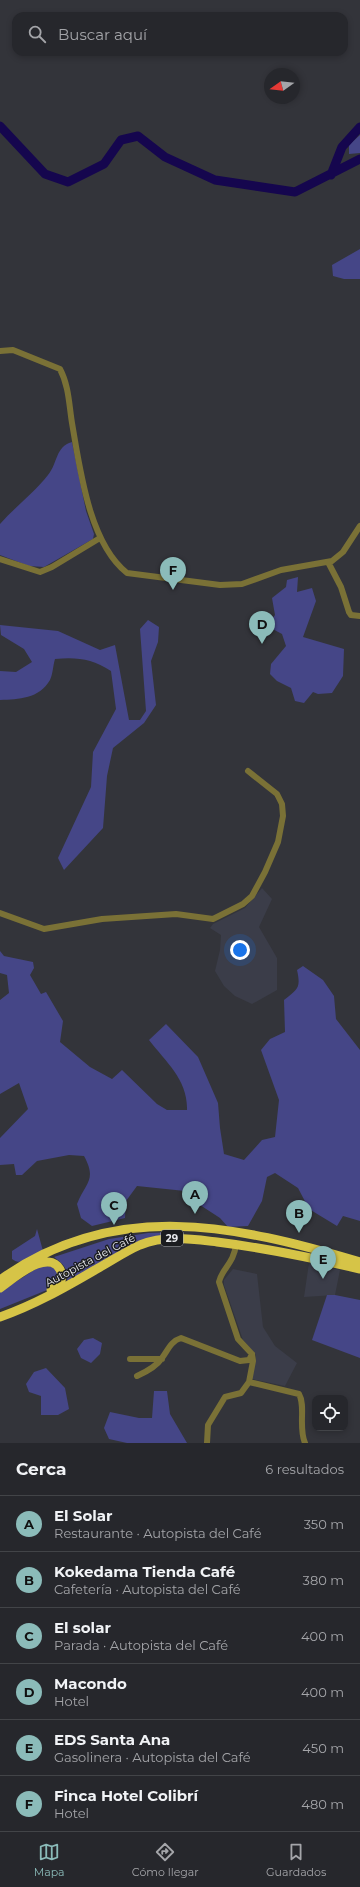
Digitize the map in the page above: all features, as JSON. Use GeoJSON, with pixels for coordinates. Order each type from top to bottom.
{"type":"FeatureCollection","features":[{"type":"Feature","properties":{"kind":"highway","name":"Autopista del Café"},"geometry":{"type":"LineString","coordinates":[[0,1280],[33,1258],[66,1244],[104,1232],[146,1226],[178,1226],[263,1236],[297,1243],[360,1262]]}},
{"type":"Feature","properties":{"kind":"highway","name":"Autopista del Café"},"geometry":{"type":"LineString","coordinates":[[0,1317],[48,1296],[131,1249],[148,1243],[174,1238],[236,1244],[283,1252],[360,1269]]}},
{"type":"Feature","properties":{"kind":"highway"},"geometry":{"type":"LineString","coordinates":[[0,1288],[41,1262],[56,1265],[62,1274],[61,1281],[55,1288],[26,1302],[0,1312]]}},
{"type":"Feature","properties":{"kind":"street"},"geometry":{"type":"LineString","coordinates":[[0,351],[13,350],[54,365],[60,370],[68,390],[72,423],[90,510],[100,538],[122,568],[128,573],[220,585],[242,584],[281,570],[328,562],[340,555],[360,526]]}},
{"type":"Feature","properties":{"kind":"street"},"geometry":{"type":"LineString","coordinates":[[0,559],[40,572],[52,567],[100,538]]}},
{"type":"Feature","properties":{"kind":"street"},"geometry":{"type":"LineString","coordinates":[[328,562],[341,587],[349,612],[351,615],[360,616]]}},
{"type":"Feature","properties":{"kind":"street"},"geometry":{"type":"LineString","coordinates":[[0,913],[44,929],[102,919],[170,914],[213,919],[243,904],[252,896],[265,872],[278,842],[283,816],[282,804],[277,794],[248,771]]}},
{"type":"Feature","properties":{"kind":"street"},"geometry":{"type":"LineString","coordinates":[[207,1443],[208,1425],[225,1397],[242,1393],[249,1382],[253,1360],[252,1354],[238,1339],[219,1282],[220,1277],[235,1255],[236,1244]]}},
{"type":"Feature","properties":{"kind":"street"},"geometry":{"type":"LineString","coordinates":[[137,1376],[146,1372],[162,1359],[174,1340],[181,1338],[240,1360],[249,1360],[252,1354]]}},
{"type":"Feature","properties":{"kind":"street"},"geometry":{"type":"LineString","coordinates":[[130,1359],[162,1359]]}},
{"type":"Feature","properties":{"kind":"street"},"geometry":{"type":"LineString","coordinates":[[249,1382],[299,1394],[301,1402],[301,1426],[305,1443]]}},
{"type":"Feature","properties":{"kind":"shaded area"},"geometry":{"type":"Polygon","coordinates":[[[360,135],[360,153],[349,154],[349,145],[360,135]]]}},
{"type":"Feature","properties":{"kind":"shaded area"},"geometry":{"type":"Polygon","coordinates":[[[360,249],[360,279],[344,279],[333,276],[332,265],[360,249]]]}},
{"type":"Feature","properties":{"kind":"shaded area"},"geometry":{"type":"Polygon","coordinates":[[[72,442],[86,511],[94,534],[93,539],[44,567],[29,566],[0,555],[0,524],[43,482],[62,448],[66,444],[72,442]]]}},
{"type":"Feature","properties":{"kind":"shaded area"},"geometry":{"type":"Polygon","coordinates":[[[298,577],[297,592],[312,588],[316,601],[303,637],[344,649],[343,676],[332,693],[318,694],[313,692],[304,703],[295,701],[291,688],[277,681],[270,674],[271,664],[286,646],[282,634],[267,626],[275,615],[272,598],[286,587],[287,580],[298,577]]]}},
{"type":"Feature","properties":{"kind":"shaded area"},"geometry":{"type":"Polygon","coordinates":[[[148,620],[159,627],[158,642],[151,661],[156,705],[144,723],[113,748],[107,776],[103,828],[64,870],[58,858],[91,787],[93,752],[116,709],[111,671],[91,661],[71,658],[55,659],[50,680],[40,691],[28,697],[0,700],[0,671],[16,672],[32,662],[24,649],[1,635],[0,625],[58,631],[100,650],[115,645],[129,720],[140,720],[146,711],[140,629],[148,620]]]}},
{"type":"Feature","properties":{"kind":"shaded area"},"geometry":{"type":"Polygon","coordinates":[[[262,888],[272,899],[259,927],[277,958],[277,990],[252,1004],[235,996],[224,986],[215,971],[220,950],[221,935],[210,928],[213,924],[245,908],[262,888]]]}},
{"type":"Feature","properties":{"kind":"shaded area"},"geometry":{"type":"Polygon","coordinates":[[[0,951],[4,956],[33,962],[34,968],[30,975],[41,994],[46,992],[63,1021],[60,1042],[90,1067],[112,1079],[122,1070],[157,1104],[167,1110],[187,1110],[184,1090],[180,1080],[149,1040],[166,1024],[198,1057],[218,1103],[224,1154],[244,1160],[262,1140],[275,1137],[279,1100],[261,1050],[270,1039],[285,1032],[284,1000],[297,988],[299,981],[297,970],[303,966],[323,980],[334,996],[336,1019],[360,1050],[360,1221],[343,1216],[337,1226],[309,1209],[298,1188],[275,1173],[267,1177],[262,1201],[248,1226],[228,1227],[220,1218],[200,1205],[185,1191],[137,1186],[126,1201],[125,1218],[92,1226],[81,1218],[77,1204],[90,1176],[88,1164],[84,1156],[69,1155],[37,1161],[22,1175],[16,1175],[14,1164],[0,1165],[0,1138],[28,1109],[19,1083],[0,1094],[0,1000],[9,993],[7,975],[0,973],[0,951]]]}},
{"type":"Feature","properties":{"kind":"shaded area"},"geometry":{"type":"Polygon","coordinates":[[[37,1229],[43,1251],[24,1261],[20,1262],[12,1259],[12,1251],[35,1236],[37,1229]]]}},
{"type":"Feature","properties":{"kind":"shaded area"},"geometry":{"type":"Polygon","coordinates":[[[177,1232],[178,1235],[149,1239],[67,1282],[65,1268],[61,1262],[54,1257],[109,1239],[148,1233],[177,1232]]]}},
{"type":"Feature","properties":{"kind":"shaded area"},"geometry":{"type":"Polygon","coordinates":[[[309,1263],[340,1270],[335,1295],[304,1297],[309,1263]]]}},
{"type":"Feature","properties":{"kind":"shaded area"},"geometry":{"type":"Polygon","coordinates":[[[42,1265],[56,1268],[59,1278],[52,1288],[0,1309],[0,1292],[42,1265]]]}},
{"type":"Feature","properties":{"kind":"shaded area"},"geometry":{"type":"Polygon","coordinates":[[[233,1269],[257,1274],[263,1327],[275,1346],[297,1363],[285,1386],[252,1379],[256,1355],[243,1340],[224,1285],[224,1280],[233,1269]]]}},
{"type":"Feature","properties":{"kind":"shaded area"},"geometry":{"type":"Polygon","coordinates":[[[327,1295],[360,1300],[360,1358],[312,1340],[327,1295]]]}},
{"type":"Feature","properties":{"kind":"shaded area"},"geometry":{"type":"Polygon","coordinates":[[[93,1338],[102,1343],[100,1354],[91,1363],[81,1358],[77,1349],[84,1340],[93,1338]]]}},
{"type":"Feature","properties":{"kind":"shaded area"},"geometry":{"type":"Polygon","coordinates":[[[46,1368],[65,1388],[69,1409],[58,1415],[41,1415],[41,1396],[29,1392],[26,1384],[34,1372],[46,1368]]]}},
{"type":"Feature","properties":{"kind":"shaded area"},"geometry":{"type":"Polygon","coordinates":[[[154,1391],[167,1391],[170,1414],[187,1443],[127,1443],[109,1439],[104,1428],[110,1412],[139,1418],[152,1418],[154,1391]]]}},
{"type":"Feature","properties":{"kind":"waterway"},"geometry":{"type":"LineString","coordinates":[[0,126],[45,174],[68,182],[104,164],[121,140],[138,136],[165,157],[215,180],[295,192],[360,159]]}},
{"type":"Feature","properties":{"kind":"waterway"},"geometry":{"type":"LineString","coordinates":[[331,175],[342,147],[360,127]]}},
{"type":"Feature","properties":{"kind":"place","name":"Finca Hotel Colibrí"},"geometry":{"type":"Point","coordinates":[173,590]}},
{"type":"Feature","properties":{"kind":"place","name":"Macondo"},"geometry":{"type":"Point","coordinates":[262,644]}},
{"type":"Feature","properties":{"kind":"place","name":"El Solar"},"geometry":{"type":"Point","coordinates":[195,1214]}},
{"type":"Feature","properties":{"kind":"place","name":"El solar"},"geometry":{"type":"Point","coordinates":[114,1225]}},
{"type":"Feature","properties":{"kind":"place","name":"Kokedama Tienda Café"},"geometry":{"type":"Point","coordinates":[299,1233]}},
{"type":"Feature","properties":{"kind":"place","name":"EDS Santa Ana"},"geometry":{"type":"Point","coordinates":[323,1279]}}]}
